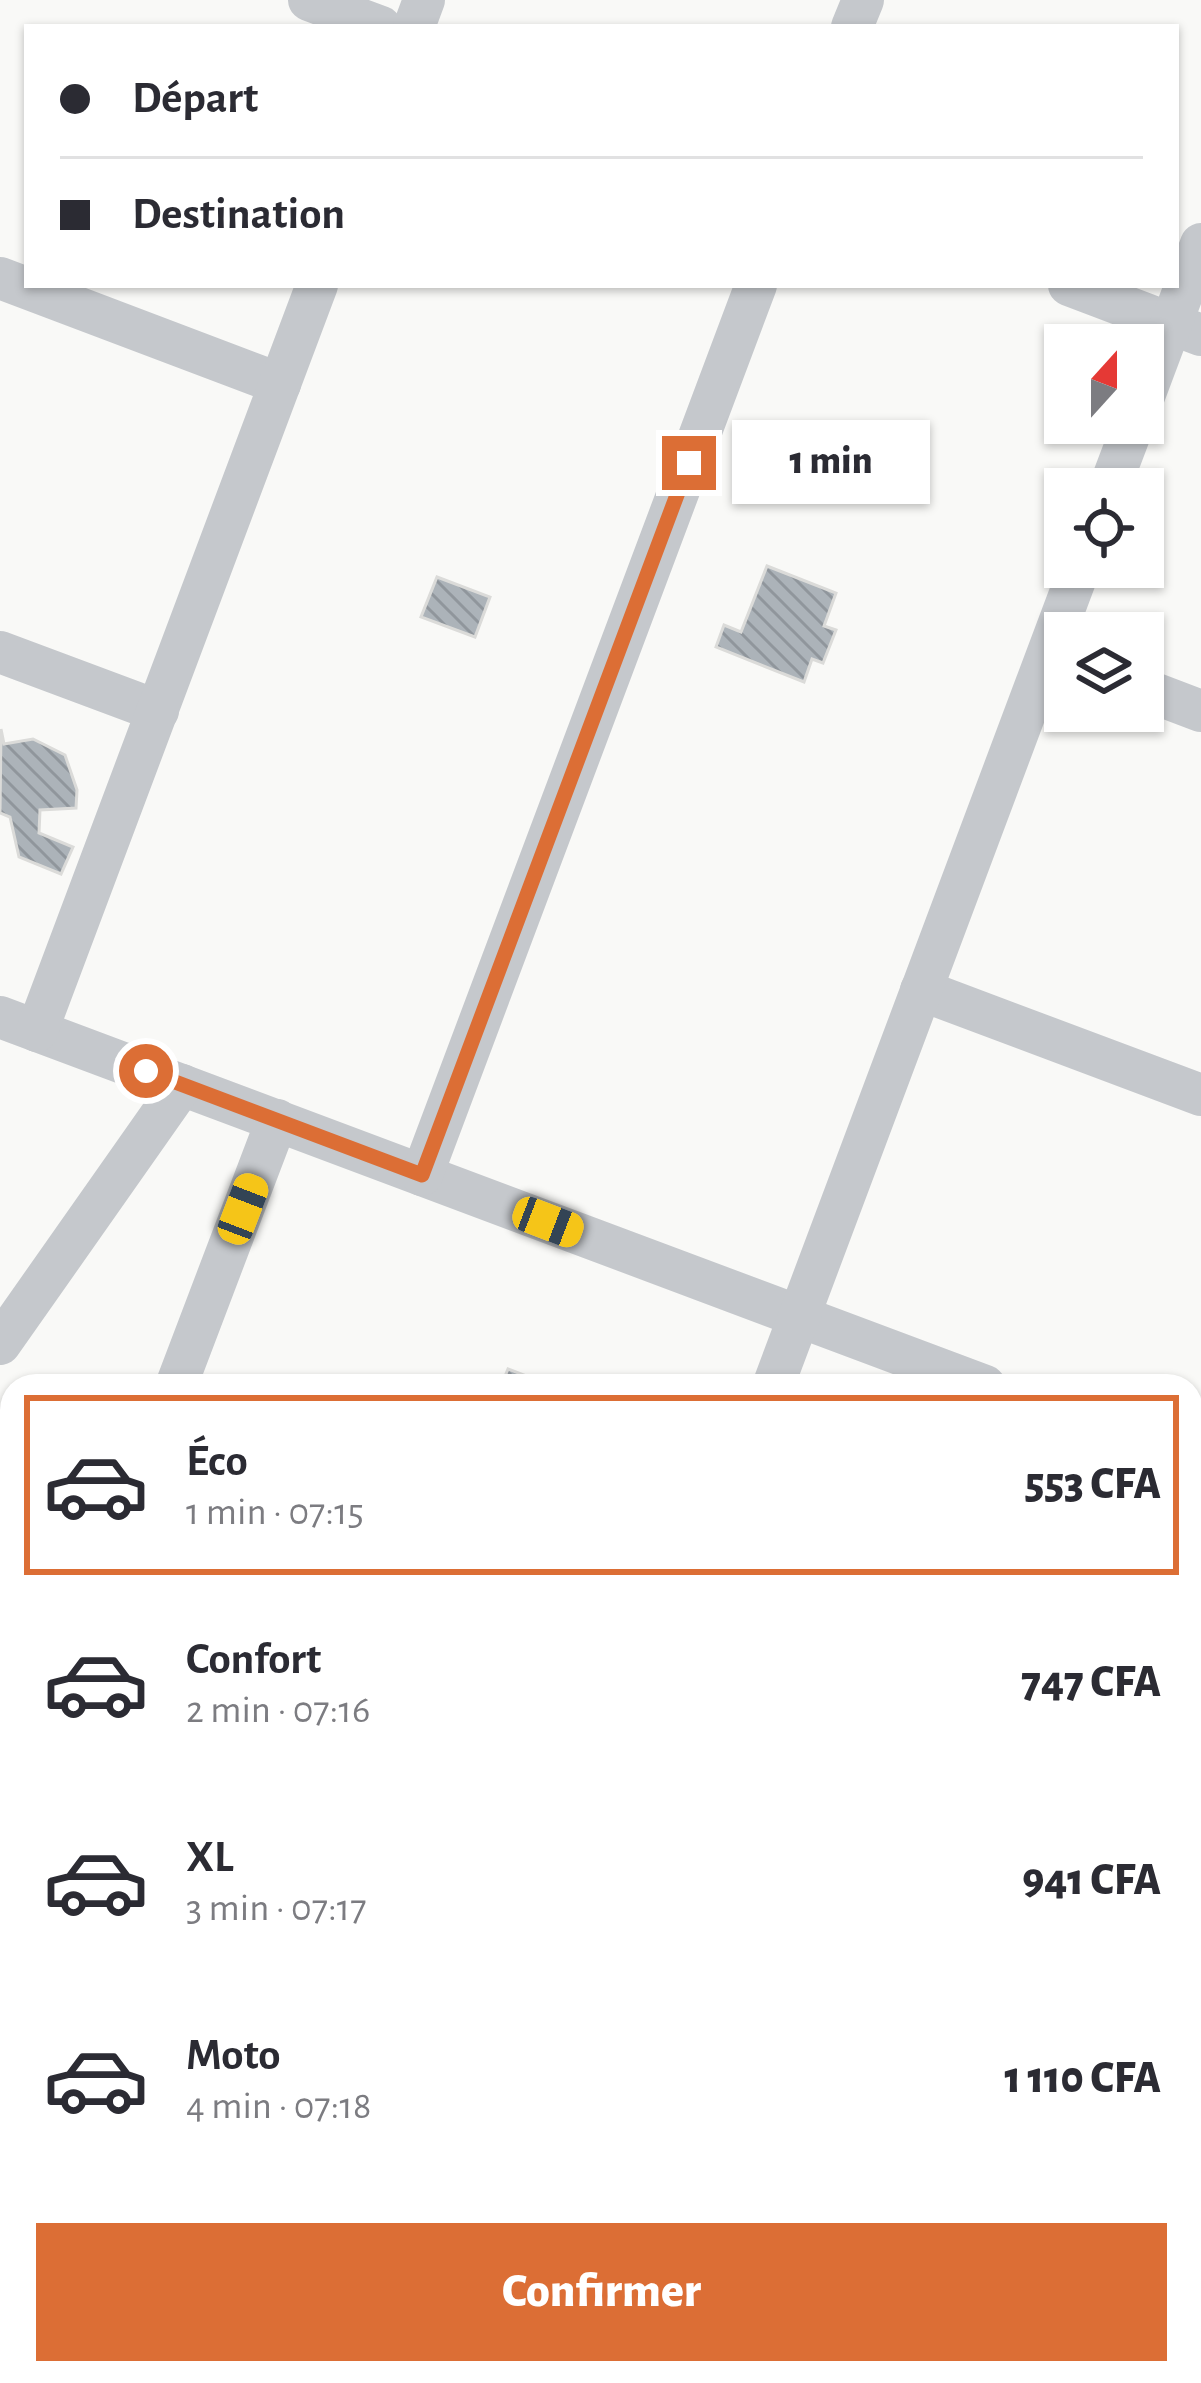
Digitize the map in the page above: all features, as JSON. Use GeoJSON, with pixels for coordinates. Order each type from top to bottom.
{"type":"FeatureCollection","features":[{"type":"Feature","properties":{"kind":"street"},"geometry":{"type":"LineString","coordinates":[[309,0],[373,24]]}},
{"type":"Feature","properties":{"kind":"street"},"geometry":{"type":"LineString","coordinates":[[1164,365],[1186,329],[1201,244]]}},
{"type":"Feature","properties":{"kind":"street"},"geometry":{"type":"LineString","coordinates":[[27,288],[280,383]]}},
{"type":"Feature","properties":{"kind":"street"},"geometry":{"type":"LineString","coordinates":[[316,288],[158,711],[19,1024],[953,1374]]}},
{"type":"Feature","properties":{"kind":"street"},"geometry":{"type":"LineString","coordinates":[[422,1175],[755,288]]}},
{"type":"Feature","properties":{"kind":"street"},"geometry":{"type":"LineString","coordinates":[[1077,288],[1186,329]]}},
{"type":"Feature","properties":{"kind":"street"},"geometry":{"type":"LineString","coordinates":[[0,652],[158,711]]}},
{"type":"Feature","properties":{"kind":"street"},"geometry":{"type":"LineString","coordinates":[[778,1374],[922,990],[1044,687]]}},
{"type":"Feature","properties":{"kind":"street"},"geometry":{"type":"LineString","coordinates":[[1164,697],[1201,711]]}},
{"type":"Feature","properties":{"kind":"street"},"geometry":{"type":"LineString","coordinates":[[922,990],[1201,1095]]}},
{"type":"Feature","properties":{"kind":"street"},"geometry":{"type":"LineString","coordinates":[[0,1344],[182,1085]]}},
{"type":"Feature","properties":{"kind":"street"},"geometry":{"type":"LineString","coordinates":[[181,1374],[277,1120]]}},
{"type":"Feature","properties":{"kind":"building"},"geometry":{"type":"Polygon","coordinates":[[[767,566],[836,593],[824,626],[836,630],[823,663],[812,659],[804,682],[716,647],[724,625],[741,632],[767,566]]]}},
{"type":"Feature","properties":{"kind":"building"},"geometry":{"type":"Polygon","coordinates":[[[437,577],[490,597],[475,637],[421,617],[437,577]]]}},
{"type":"Feature","properties":{"kind":"building"},"geometry":{"type":"Polygon","coordinates":[[[1,729],[4,744],[33,739],[65,755],[77,790],[76,808],[40,810],[39,833],[73,847],[61,874],[19,857],[10,817],[0,813],[1,729]]]}},
{"type":"Feature","properties":{"kind":"route"},"geometry":{"type":"LineString","coordinates":[[146,1071],[422,1175],[689,463]]}}]}
